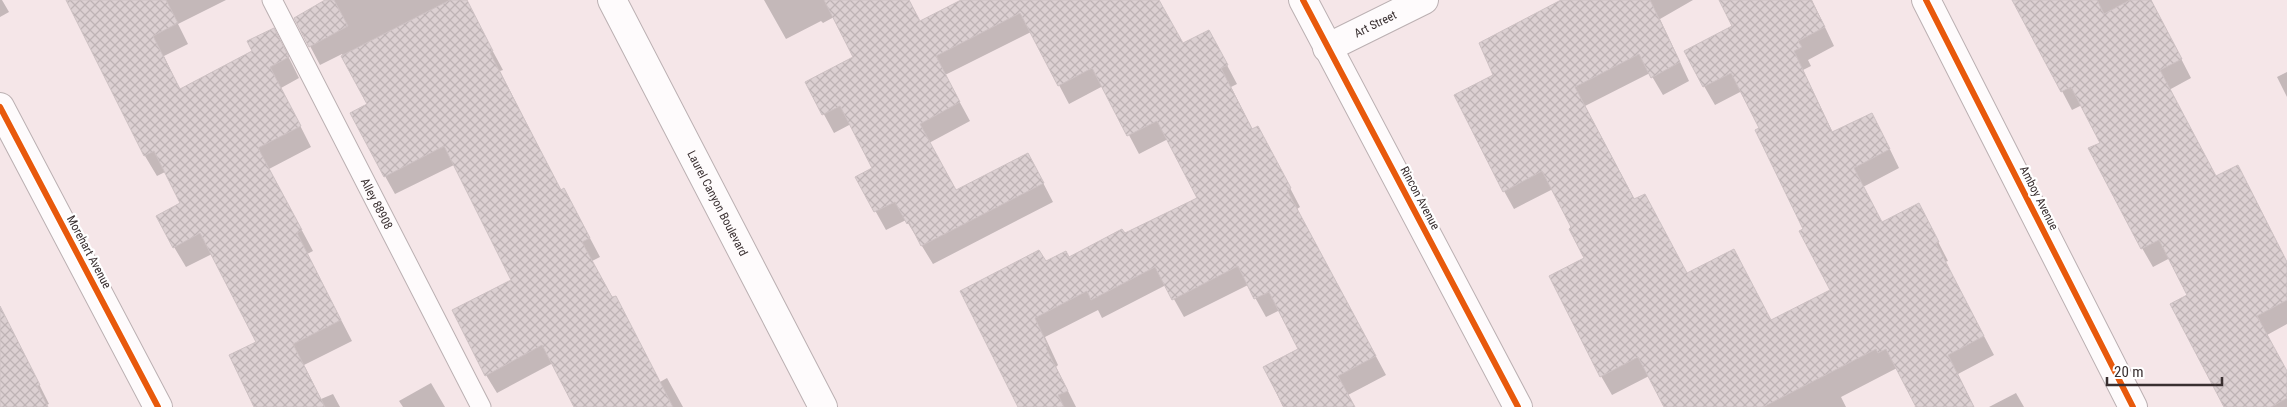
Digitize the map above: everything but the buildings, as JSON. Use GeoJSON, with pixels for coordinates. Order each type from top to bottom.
{"type":"FeatureCollection","features":[{"type":"Feature","properties":{"kind":"street","name":"Laurel Canyon Boulevard"},"geometry":{"type":"LineString","coordinates":[[612,0],[823,407]]}},
{"type":"Feature","properties":{"kind":"street","name":"Rincon Avenue"},"geometry":{"type":"LineString","coordinates":[[1303,0],[1518,407]]}},
{"type":"Feature","properties":{"kind":"street","name":"Art Street"},"geometry":{"type":"LineString","coordinates":[[1327,48],[1424,0]]}},
{"type":"Feature","properties":{"kind":"street","name":"Amboy Avenue"},"geometry":{"type":"LineString","coordinates":[[1926,0],[2133,407]]}},
{"type":"Feature","properties":{"kind":"street","name":"Morehart Avenue"},"geometry":{"type":"LineString","coordinates":[[0,107],[158,407]]}},
{"type":"Feature","properties":{"kind":"lane","name":"Alley 88908"},"geometry":{"type":"LineString","coordinates":[[272,0],[480,407]]}},
{"type":"Feature","properties":{"kind":"cycle path"},"geometry":{"type":"LineString","coordinates":[[1303,0],[1518,407]]}},
{"type":"Feature","properties":{"kind":"cycle path"},"geometry":{"type":"LineString","coordinates":[[1926,0],[2133,407]]}},
{"type":"Feature","properties":{"kind":"cycle path"},"geometry":{"type":"LineString","coordinates":[[0,107],[158,407]]}}]}
